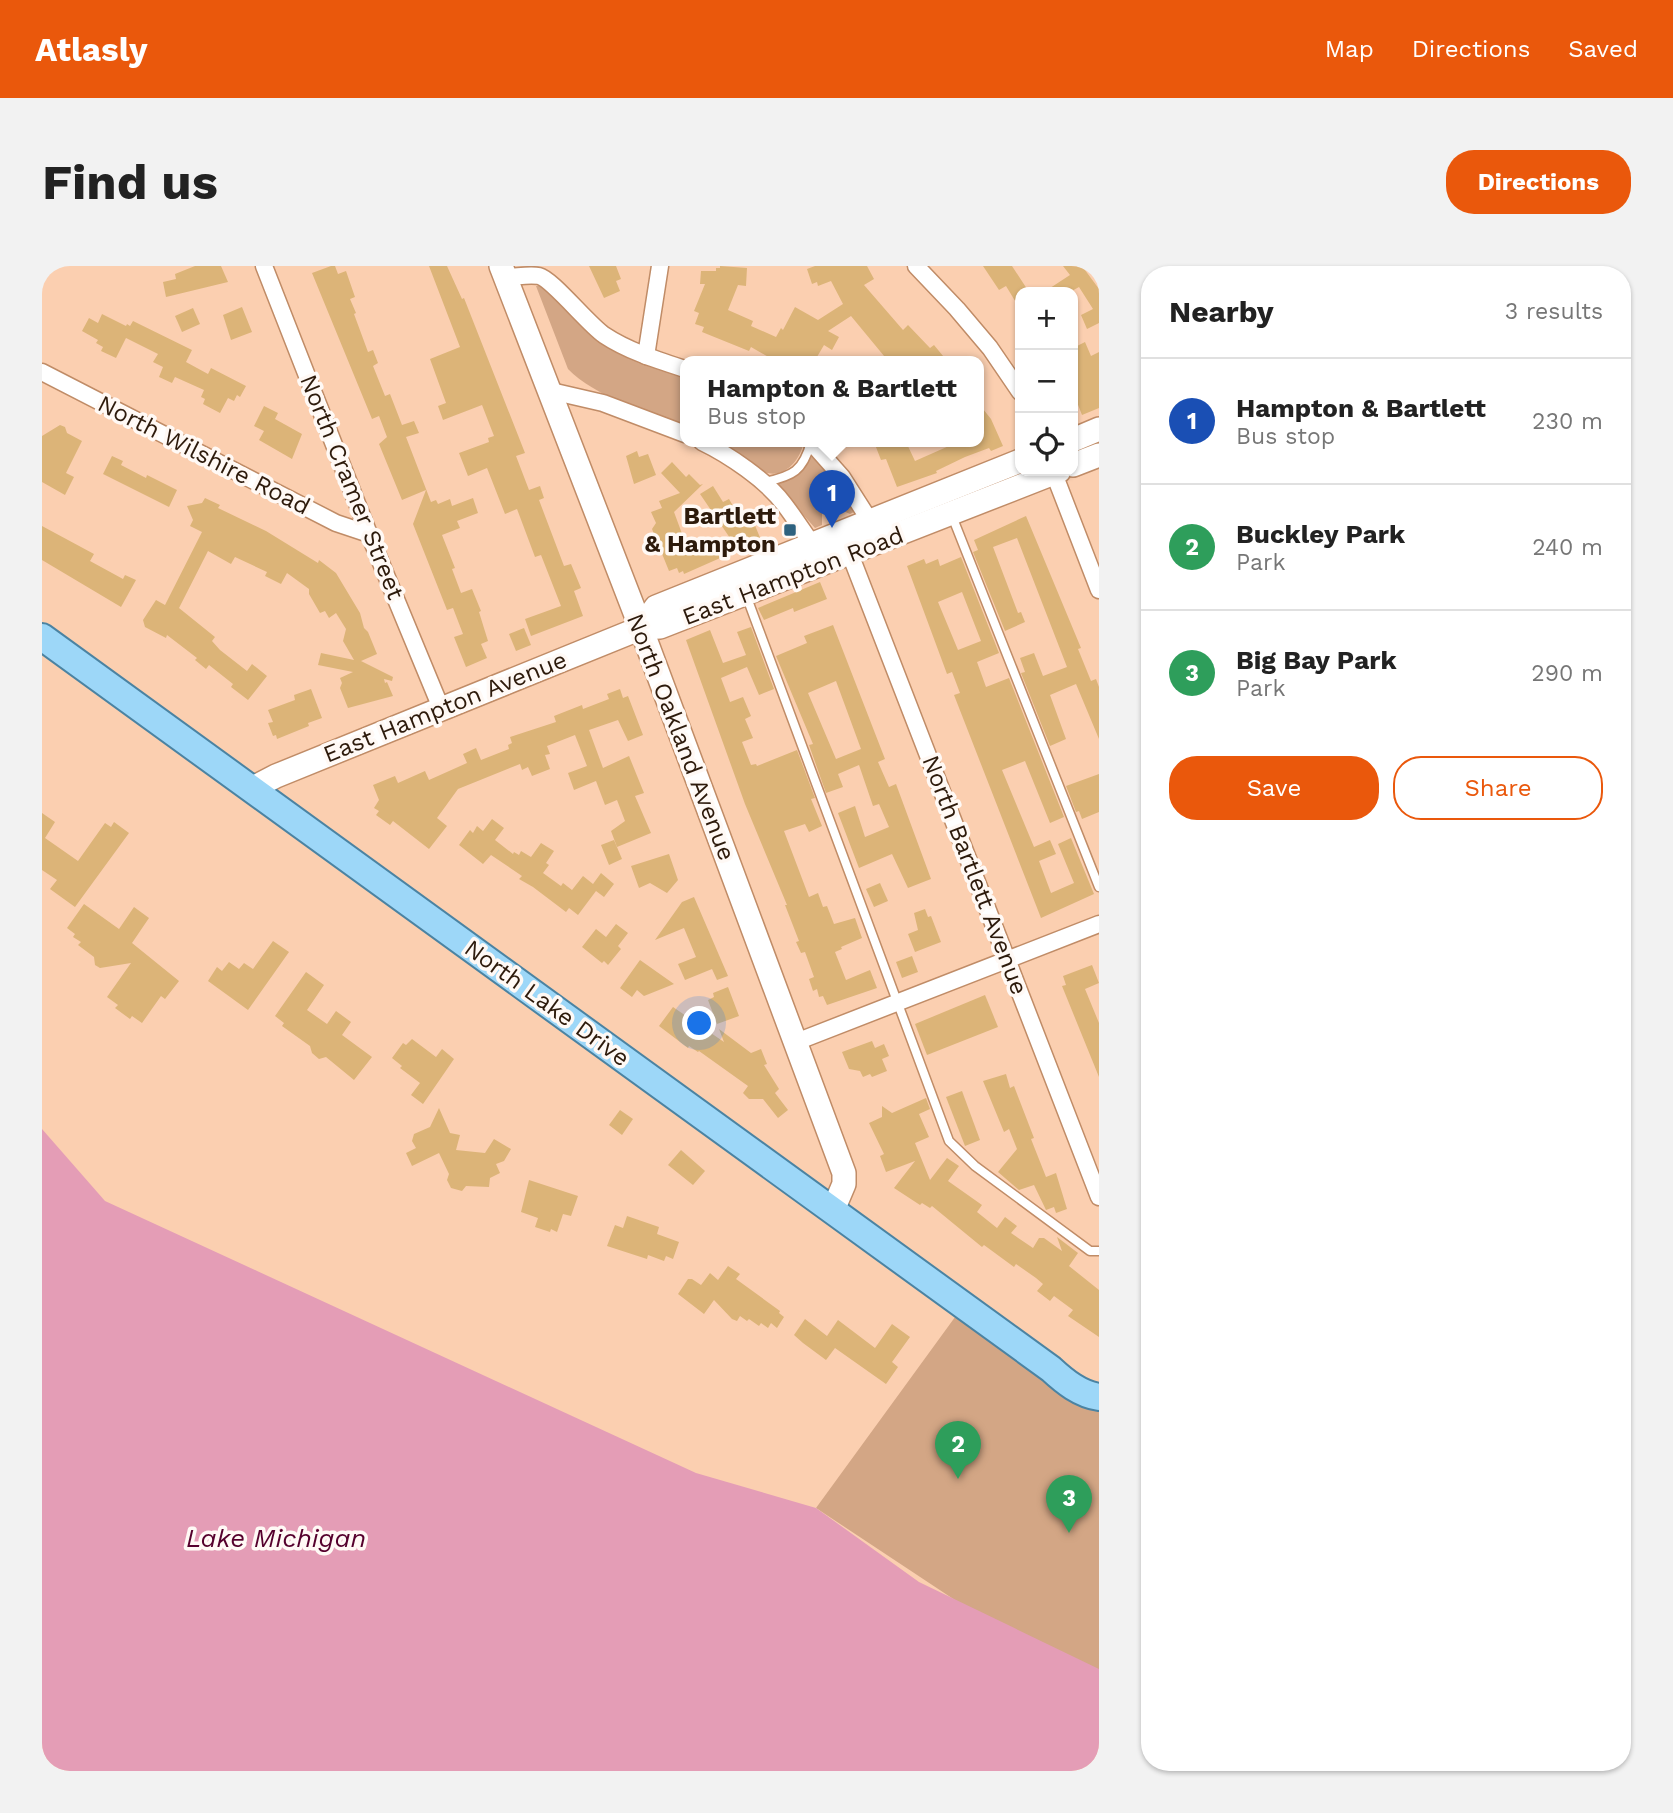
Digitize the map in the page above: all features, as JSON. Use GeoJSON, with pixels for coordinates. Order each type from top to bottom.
{"type":"FeatureCollection","features":[{"type":"Feature","properties":{"kind":"main road","name":"North Oakland Avenue"},"geometry":{"type":"LineString","coordinates":[[503,272],[551,391],[844,1173],[844,1184],[833,1210]]}},
{"type":"Feature","properties":{"kind":"main road"},"geometry":{"type":"LineString","coordinates":[[1078,438],[1099,429]]}},
{"type":"Feature","properties":{"kind":"main road","name":"East Hampton Road"},"geometry":{"type":"LineString","coordinates":[[1078,463],[1099,455]]}},
{"type":"Feature","properties":{"kind":"main road","name":"East Hampton Road"},"geometry":{"type":"LineString","coordinates":[[640,628],[656,607],[1015,463]]}},
{"type":"Feature","properties":{"kind":"main road","name":"East Hampton Road"},"geometry":{"type":"LineString","coordinates":[[640,628],[660,627],[746,595],[1044,476]]}},
{"type":"Feature","properties":{"kind":"main road","name":"East Hampton Avenue"},"geometry":{"type":"LineString","coordinates":[[251,789],[276,776],[640,628]]}},
{"type":"Feature","properties":{"kind":"main road","name":"North Lake Drive"},"geometry":{"type":"LineString","coordinates":[[42,637],[1083,1393],[1099,1397]]}},
{"type":"Feature","properties":{"kind":"main road","name":"North Lake Drive"},"geometry":{"type":"LineString","coordinates":[[1051,1369],[1099,1384]]}},
{"type":"Feature","properties":{"kind":"street","name":"North Cramer Street"},"geometry":{"type":"LineString","coordinates":[[264,266],[369,534],[442,708]]}},
{"type":"Feature","properties":{"kind":"street"},"geometry":{"type":"LineString","coordinates":[[646,356],[660,266]]}},
{"type":"Feature","properties":{"kind":"street"},"geometry":{"type":"LineString","coordinates":[[916,266],[990,348],[1015,385]]}},
{"type":"Feature","properties":{"kind":"street"},"geometry":{"type":"LineString","coordinates":[[503,272],[539,276],[549,281],[578,313],[604,335],[646,356],[680,367]]}},
{"type":"Feature","properties":{"kind":"street","name":"North Wilshire Road"},"geometry":{"type":"LineString","coordinates":[[42,372],[336,523],[369,534]]}},
{"type":"Feature","properties":{"kind":"street"},"geometry":{"type":"LineString","coordinates":[[551,391],[603,403],[680,433]]}},
{"type":"Feature","properties":{"kind":"street"},"geometry":{"type":"LineString","coordinates":[[713,447],[762,482],[783,502],[812,544],[850,554],[870,521],[842,477],[815,447]]}},
{"type":"Feature","properties":{"kind":"street"},"geometry":{"type":"LineString","coordinates":[[1061,476],[1099,590]]}},
{"type":"Feature","properties":{"kind":"street","name":"North Bartlett Avenue"},"geometry":{"type":"LineString","coordinates":[[850,554],[1099,1197]]}},
{"type":"Feature","properties":{"kind":"street"},"geometry":{"type":"LineString","coordinates":[[796,1042],[1099,924]]}},
{"type":"Feature","properties":{"kind":"lane"},"geometry":{"type":"LineString","coordinates":[[762,482],[786,478],[795,472],[806,460],[810,447]]}},
{"type":"Feature","properties":{"kind":"lane"},"geometry":{"type":"LineString","coordinates":[[951,514],[1099,887]]}},
{"type":"Feature","properties":{"kind":"lane"},"geometry":{"type":"LineString","coordinates":[[746,595],[949,1141],[975,1166],[1069,1236],[1090,1251],[1099,1251]]}},
{"type":"Feature","properties":{"kind":"shaded area"},"geometry":{"type":"Polygon","coordinates":[[[536,286],[542,286],[588,332],[631,358],[680,376],[680,424],[607,396],[568,369],[536,286]]]}},
{"type":"Feature","properties":{"kind":"shaded area"},"geometry":{"type":"Polygon","coordinates":[[[729,447],[802,447],[794,463],[776,474],[762,471],[729,447]]]}},
{"type":"Feature","properties":{"kind":"shaded area"},"geometry":{"type":"Polygon","coordinates":[[[813,455],[838,486],[854,512],[850,514],[825,503],[822,505],[822,525],[815,528],[775,483],[800,473],[813,455]]]}},
{"type":"Feature","properties":{"kind":"shaded area"},"geometry":{"type":"Polygon","coordinates":[[[958,1313],[1079,1405],[1099,1411],[1099,1673],[979,1616],[816,1508],[958,1313]]]}},
{"type":"Feature","properties":{"kind":"water","name":"Lake Michigan"},"geometry":{"type":"Polygon","coordinates":[[[42,1129],[105,1201],[696,1473],[816,1508],[919,1582],[1099,1669],[1099,1771],[42,1771],[42,1129]]]}},
{"type":"Feature","properties":{"kind":"building"},"geometry":{"type":"Polygon","coordinates":[[[195,266],[221,266],[228,282],[166,297],[163,282],[176,279],[175,274],[195,266]]]}},
{"type":"Feature","properties":{"kind":"building"},"geometry":{"type":"Polygon","coordinates":[[[335,266],[338,274],[346,271],[355,297],[350,299],[356,313],[354,314],[368,352],[373,350],[378,363],[373,366],[385,396],[390,394],[402,425],[414,421],[419,433],[406,437],[431,502],[436,500],[438,504],[450,499],[452,506],[473,498],[478,513],[457,521],[460,528],[442,535],[461,593],[472,589],[481,611],[479,612],[488,641],[481,644],[487,658],[466,667],[454,637],[463,634],[453,608],[447,610],[413,524],[426,490],[402,500],[379,444],[387,437],[379,416],[372,419],[312,273],[335,266]]]}},
{"type":"Feature","properties":{"kind":"building"},"geometry":{"type":"Polygon","coordinates":[[[429,266],[447,266],[462,299],[464,298],[525,453],[516,456],[529,490],[540,486],[544,498],[539,500],[564,566],[571,564],[581,588],[574,591],[583,616],[531,636],[525,619],[561,606],[541,555],[535,557],[517,509],[505,514],[487,468],[468,476],[459,453],[489,442],[488,438],[494,436],[482,405],[443,420],[438,406],[446,403],[430,359],[460,347],[429,266]]]}},
{"type":"Feature","properties":{"kind":"building"},"geometry":{"type":"Polygon","coordinates":[[[589,266],[616,266],[621,279],[616,281],[620,291],[604,298],[589,266]]]}},
{"type":"Feature","properties":{"kind":"building"},"geometry":{"type":"Polygon","coordinates":[[[815,266],[867,266],[874,279],[864,285],[903,330],[908,325],[930,348],[934,345],[943,356],[884,356],[851,316],[828,331],[839,337],[832,350],[824,345],[818,356],[767,356],[751,347],[749,351],[702,332],[704,327],[695,324],[699,313],[694,311],[705,284],[700,284],[701,271],[716,271],[716,268],[747,268],[746,286],[738,285],[728,310],[753,321],[751,326],[776,337],[781,328],[783,330],[795,307],[818,320],[843,304],[831,281],[818,286],[817,282],[812,284],[807,269],[815,266]]]}},
{"type":"Feature","properties":{"kind":"building"},"geometry":{"type":"Polygon","coordinates":[[[983,266],[1012,266],[1026,287],[1015,287],[1015,301],[1006,286],[999,290],[983,266]]]}},
{"type":"Feature","properties":{"kind":"building"},"geometry":{"type":"Polygon","coordinates":[[[1063,266],[1082,266],[1099,289],[1099,323],[1087,329],[1081,315],[1093,309],[1079,287],[1052,287],[1070,275],[1063,266]]]}},
{"type":"Feature","properties":{"kind":"building"},"geometry":{"type":"Polygon","coordinates":[[[242,307],[252,332],[231,340],[223,315],[242,307]]]}},
{"type":"Feature","properties":{"kind":"building"},"geometry":{"type":"Polygon","coordinates":[[[193,308],[200,324],[182,332],[175,316],[193,308]]]}},
{"type":"Feature","properties":{"kind":"building"},"geometry":{"type":"Polygon","coordinates":[[[102,314],[126,326],[130,326],[133,321],[192,350],[186,362],[208,374],[211,368],[246,386],[240,397],[237,395],[234,401],[228,398],[220,413],[203,404],[205,399],[201,397],[204,390],[175,377],[172,383],[159,377],[163,367],[153,362],[158,354],[126,338],[116,358],[101,351],[103,347],[96,343],[98,340],[82,331],[89,318],[98,323],[102,314]]]}},
{"type":"Feature","properties":{"kind":"building"},"geometry":{"type":"Polygon","coordinates":[[[1085,342],[1091,356],[1099,352],[1099,408],[1082,415],[1078,405],[1078,346],[1085,342]]]}},
{"type":"Feature","properties":{"kind":"building"},"geometry":{"type":"Polygon","coordinates":[[[264,406],[278,413],[275,419],[302,434],[292,459],[259,440],[264,431],[254,426],[264,406]]]}},
{"type":"Feature","properties":{"kind":"building"},"geometry":{"type":"Polygon","coordinates":[[[984,410],[1003,446],[965,457],[936,471],[937,473],[897,487],[886,459],[881,460],[876,447],[908,447],[915,461],[947,447],[984,447],[984,410]]]}},
{"type":"Feature","properties":{"kind":"building"},"geometry":{"type":"Polygon","coordinates":[[[60,425],[65,427],[67,433],[82,441],[66,473],[74,477],[65,495],[42,482],[42,436],[60,425]]]}},
{"type":"Feature","properties":{"kind":"building"},"geometry":{"type":"Polygon","coordinates":[[[637,451],[639,457],[648,454],[656,475],[634,484],[626,456],[637,451]]]}},
{"type":"Feature","properties":{"kind":"building"},"geometry":{"type":"Polygon","coordinates":[[[112,456],[123,461],[121,465],[177,490],[169,507],[103,474],[112,456]]]}},
{"type":"Feature","properties":{"kind":"building"},"geometry":{"type":"Polygon","coordinates":[[[672,462],[686,477],[689,474],[700,485],[703,484],[674,512],[688,550],[693,548],[696,552],[730,538],[700,494],[713,486],[723,502],[729,499],[745,526],[754,523],[761,540],[684,574],[683,571],[679,573],[677,568],[669,571],[652,529],[656,523],[651,512],[662,508],[659,501],[680,493],[661,473],[672,462]]]}},
{"type":"Feature","properties":{"kind":"building"},"geometry":{"type":"Polygon","coordinates":[[[205,498],[220,505],[218,508],[266,531],[318,563],[319,560],[336,573],[360,613],[377,654],[361,661],[393,677],[392,681],[384,679],[393,696],[348,708],[340,688],[340,678],[353,672],[318,665],[321,653],[354,660],[343,641],[346,629],[336,613],[329,618],[325,611],[320,613],[309,589],[287,573],[281,584],[265,576],[267,572],[235,557],[231,564],[208,551],[179,608],[215,637],[212,641],[220,650],[247,671],[252,664],[267,676],[248,700],[231,687],[233,684],[209,665],[206,669],[195,660],[197,658],[167,635],[166,638],[145,627],[143,620],[156,600],[165,605],[202,532],[190,526],[193,520],[187,506],[202,503],[205,498]]]}},
{"type":"Feature","properties":{"kind":"building"},"geometry":{"type":"Polygon","coordinates":[[[1026,516],[1081,648],[1078,649],[1091,681],[1096,679],[1099,687],[1099,739],[1076,684],[1050,695],[1066,739],[1050,746],[1021,673],[1025,672],[1020,658],[1034,653],[1043,676],[1067,667],[1017,538],[993,547],[1018,613],[1021,612],[1025,622],[1005,631],[973,552],[978,550],[974,540],[1026,516]]]}},
{"type":"Feature","properties":{"kind":"building"},"geometry":{"type":"Polygon","coordinates":[[[42,526],[94,554],[90,561],[123,579],[125,575],[136,580],[121,607],[42,560],[42,526]]]}},
{"type":"Feature","properties":{"kind":"building"},"geometry":{"type":"Polygon","coordinates":[[[961,557],[999,653],[977,662],[986,687],[1009,678],[1064,817],[1050,823],[1025,761],[1002,770],[1034,847],[1050,840],[1056,854],[1039,861],[1051,893],[1074,883],[1058,844],[1071,838],[1094,894],[1041,918],[954,695],[960,693],[952,672],[947,674],[907,566],[924,559],[926,564],[938,559],[940,566],[961,557]],[[962,592],[938,602],[958,650],[981,641],[962,592]]]}},
{"type":"Feature","properties":{"kind":"building"},"geometry":{"type":"Polygon","coordinates":[[[820,582],[827,599],[794,612],[793,608],[764,620],[758,608],[820,582]]]}},
{"type":"Feature","properties":{"kind":"building"},"geometry":{"type":"Polygon","coordinates":[[[833,625],[885,759],[878,762],[889,787],[896,784],[931,879],[908,888],[892,854],[859,868],[838,813],[855,806],[865,837],[889,827],[879,804],[873,806],[859,765],[838,774],[843,787],[826,793],[809,745],[813,744],[776,656],[807,643],[804,636],[833,625]],[[836,681],[808,693],[836,759],[861,749],[836,681]]]}},
{"type":"Feature","properties":{"kind":"building"},"geometry":{"type":"Polygon","coordinates":[[[751,627],[774,689],[759,695],[747,667],[721,678],[730,702],[743,697],[751,716],[745,719],[753,738],[742,742],[751,765],[757,766],[797,750],[822,826],[809,832],[805,824],[784,831],[809,897],[818,893],[834,924],[855,918],[862,938],[835,952],[846,980],[870,970],[877,988],[827,1005],[823,996],[819,997],[817,989],[813,991],[809,979],[814,977],[805,952],[801,953],[796,942],[799,941],[787,905],[745,804],[686,640],[710,630],[723,663],[746,655],[737,632],[751,627]]]}},
{"type":"Feature","properties":{"kind":"building"},"geometry":{"type":"Polygon","coordinates":[[[524,628],[531,645],[516,651],[509,634],[524,628]]]}},
{"type":"Feature","properties":{"kind":"building"},"geometry":{"type":"Polygon","coordinates":[[[311,689],[322,718],[277,739],[268,723],[273,722],[268,710],[295,700],[294,695],[311,689]]]}},
{"type":"Feature","properties":{"kind":"building"},"geometry":{"type":"Polygon","coordinates":[[[620,689],[623,698],[628,696],[643,735],[628,741],[618,720],[589,730],[603,768],[629,756],[644,793],[635,796],[651,833],[617,847],[611,831],[625,821],[617,800],[605,805],[596,781],[574,790],[568,773],[587,766],[575,735],[547,746],[550,754],[545,755],[550,769],[532,776],[528,767],[522,770],[520,764],[458,789],[437,818],[447,826],[429,849],[393,821],[390,825],[376,815],[379,811],[374,808],[379,800],[373,785],[395,776],[398,783],[425,771],[429,780],[467,763],[463,754],[476,748],[481,760],[509,749],[508,745],[512,743],[510,737],[556,722],[554,716],[582,705],[583,709],[609,699],[607,694],[620,689]]]}},
{"type":"Feature","properties":{"kind":"building"},"geometry":{"type":"Polygon","coordinates":[[[1099,774],[1099,812],[1082,819],[1079,811],[1076,812],[1066,786],[1099,774]]]}},
{"type":"Feature","properties":{"kind":"building"},"geometry":{"type":"Polygon","coordinates":[[[42,813],[55,822],[45,838],[78,861],[105,823],[111,827],[114,822],[129,833],[75,907],[50,889],[57,880],[42,870],[42,813]]]}},
{"type":"Feature","properties":{"kind":"building"},"geometry":{"type":"Polygon","coordinates":[[[492,819],[504,828],[495,840],[513,854],[514,852],[519,855],[521,851],[531,857],[541,843],[554,851],[543,873],[561,886],[563,883],[572,890],[583,876],[593,884],[601,873],[614,884],[604,897],[596,891],[578,915],[569,908],[566,912],[519,879],[522,876],[491,855],[483,864],[459,845],[470,830],[473,833],[477,826],[483,831],[492,819]]]}},
{"type":"Feature","properties":{"kind":"building"},"geometry":{"type":"Polygon","coordinates":[[[614,840],[622,859],[609,865],[601,845],[614,840]]]}},
{"type":"Feature","properties":{"kind":"building"},"geometry":{"type":"Polygon","coordinates":[[[669,854],[678,880],[667,893],[650,883],[639,888],[631,866],[669,854]]]}},
{"type":"Feature","properties":{"kind":"building"},"geometry":{"type":"Polygon","coordinates":[[[880,883],[888,901],[874,907],[866,889],[880,883]]]}},
{"type":"Feature","properties":{"kind":"building"},"geometry":{"type":"Polygon","coordinates":[[[694,897],[728,976],[717,980],[712,969],[685,980],[678,964],[696,957],[684,928],[655,940],[682,902],[694,897]]]}},
{"type":"Feature","properties":{"kind":"building"},"geometry":{"type":"Polygon","coordinates":[[[84,904],[119,929],[134,907],[149,918],[132,943],[179,981],[165,999],[161,996],[142,1023],[132,1016],[130,1019],[115,1008],[118,1005],[107,997],[131,963],[100,968],[95,965],[94,957],[78,945],[81,942],[73,937],[75,934],[67,928],[84,904]]]}},
{"type":"Feature","properties":{"kind":"building"},"geometry":{"type":"Polygon","coordinates":[[[925,909],[928,917],[931,916],[941,942],[915,952],[908,934],[918,930],[914,913],[925,909]]]}},
{"type":"Feature","properties":{"kind":"building"},"geometry":{"type":"Polygon","coordinates":[[[616,924],[628,933],[618,946],[621,949],[608,965],[582,947],[596,929],[606,937],[616,924]]]}},
{"type":"Feature","properties":{"kind":"building"},"geometry":{"type":"Polygon","coordinates":[[[273,941],[289,952],[248,1010],[208,981],[217,967],[222,971],[229,962],[239,969],[244,963],[253,969],[273,941]]]}},
{"type":"Feature","properties":{"kind":"building"},"geometry":{"type":"Polygon","coordinates":[[[912,956],[918,972],[902,978],[896,962],[912,956]]]}},
{"type":"Feature","properties":{"kind":"building"},"geometry":{"type":"Polygon","coordinates":[[[640,960],[674,984],[644,996],[637,990],[632,997],[620,988],[640,960]]]}},
{"type":"Feature","properties":{"kind":"building"},"geometry":{"type":"Polygon","coordinates":[[[1092,965],[1099,983],[1085,989],[1099,1023],[1099,1077],[1062,986],[1066,985],[1063,976],[1092,965]]]}},
{"type":"Feature","properties":{"kind":"building"},"geometry":{"type":"Polygon","coordinates":[[[306,972],[324,985],[307,1010],[327,1024],[336,1011],[351,1022],[342,1035],[372,1057],[354,1080],[326,1057],[319,1059],[312,1053],[310,1046],[282,1026],[284,1023],[275,1016],[306,972]]]}},
{"type":"Feature","properties":{"kind":"building"},"geometry":{"type":"Polygon","coordinates":[[[728,987],[739,1016],[717,1024],[708,1000],[714,997],[713,993],[728,987]]]}},
{"type":"Feature","properties":{"kind":"building"},"geometry":{"type":"Polygon","coordinates":[[[985,995],[998,1027],[927,1055],[915,1024],[985,995]]]}},
{"type":"Feature","properties":{"kind":"building"},"geometry":{"type":"Polygon","coordinates":[[[673,1007],[724,1042],[719,1029],[751,1053],[761,1049],[767,1064],[764,1065],[779,1089],[775,1093],[788,1110],[778,1118],[763,1099],[749,1099],[743,1093],[748,1086],[659,1026],[673,1007]]]}},
{"type":"Feature","properties":{"kind":"building"},"geometry":{"type":"Polygon","coordinates":[[[412,1039],[436,1057],[442,1049],[454,1059],[423,1104],[411,1095],[420,1083],[400,1068],[402,1066],[392,1058],[403,1043],[406,1045],[412,1039]]]}},
{"type":"Feature","properties":{"kind":"building"},"geometry":{"type":"Polygon","coordinates":[[[872,1041],[875,1048],[884,1044],[889,1056],[882,1059],[887,1071],[872,1077],[870,1074],[863,1077],[860,1071],[849,1069],[842,1052],[872,1041]]]}},
{"type":"Feature","properties":{"kind":"building"},"geometry":{"type":"Polygon","coordinates":[[[1006,1074],[1010,1088],[1014,1086],[1046,1177],[1056,1173],[1067,1209],[1056,1213],[1054,1207],[1046,1210],[1034,1185],[1019,1190],[998,1172],[1017,1149],[1009,1129],[1004,1132],[983,1081],[1006,1074]]]}},
{"type":"Feature","properties":{"kind":"building"},"geometry":{"type":"Polygon","coordinates":[[[962,1091],[980,1140],[965,1146],[946,1097],[962,1091]]]}},
{"type":"Feature","properties":{"kind":"building"},"geometry":{"type":"Polygon","coordinates":[[[926,1098],[930,1109],[919,1114],[929,1137],[915,1143],[930,1180],[947,1158],[959,1166],[948,1181],[982,1205],[977,1212],[997,1228],[1005,1217],[1017,1226],[1011,1233],[1033,1248],[1039,1238],[1044,1238],[1062,1251],[1057,1237],[1078,1253],[1069,1266],[1099,1290],[1099,1337],[1068,1316],[1073,1310],[1054,1296],[1050,1301],[1037,1291],[1043,1284],[1036,1278],[1016,1264],[1014,1267],[984,1245],[982,1247],[932,1206],[930,1208],[922,1203],[920,1205],[894,1188],[915,1161],[886,1172],[880,1156],[884,1154],[869,1123],[882,1117],[882,1106],[892,1113],[926,1098]]]}},
{"type":"Feature","properties":{"kind":"building"},"geometry":{"type":"Polygon","coordinates":[[[439,1108],[450,1133],[460,1135],[456,1150],[485,1153],[494,1139],[511,1149],[504,1161],[496,1164],[500,1173],[490,1178],[489,1187],[466,1186],[462,1191],[451,1188],[447,1180],[449,1174],[439,1153],[412,1166],[406,1153],[416,1148],[412,1141],[414,1134],[430,1127],[439,1108]]]}},
{"type":"Feature","properties":{"kind":"building"},"geometry":{"type":"Polygon","coordinates":[[[620,1110],[633,1119],[622,1135],[609,1125],[620,1110]]]}},
{"type":"Feature","properties":{"kind":"building"},"geometry":{"type":"Polygon","coordinates":[[[681,1150],[705,1171],[693,1185],[668,1165],[681,1150]]]}},
{"type":"Feature","properties":{"kind":"building"},"geometry":{"type":"Polygon","coordinates":[[[529,1180],[578,1196],[571,1216],[563,1214],[557,1232],[535,1227],[538,1218],[521,1212],[529,1180]]]}},
{"type":"Feature","properties":{"kind":"building"},"geometry":{"type":"Polygon","coordinates":[[[627,1216],[659,1227],[657,1234],[679,1242],[673,1259],[666,1256],[664,1261],[648,1255],[647,1259],[607,1246],[615,1225],[623,1228],[627,1216]]]}},
{"type":"Feature","properties":{"kind":"building"},"geometry":{"type":"Polygon","coordinates":[[[728,1266],[740,1274],[736,1279],[780,1311],[784,1317],[777,1328],[771,1323],[768,1328],[761,1323],[759,1326],[740,1316],[737,1321],[732,1319],[714,1300],[704,1314],[678,1294],[688,1279],[701,1285],[710,1273],[718,1280],[728,1266]]]}},
{"type":"Feature","properties":{"kind":"building"},"geometry":{"type":"Polygon","coordinates":[[[805,1319],[827,1336],[838,1320],[875,1348],[892,1324],[910,1337],[892,1362],[898,1367],[886,1384],[835,1348],[826,1360],[803,1343],[794,1335],[805,1319]]]}},
{"type":"Feature","properties":{"kind":"place","name":"Hampton & Bartlett"},"geometry":{"type":"Point","coordinates":[832,528]}},
{"type":"Feature","properties":{"kind":"place","name":"Bartlett & Hampton"},"geometry":{"type":"Point","coordinates":[790,530]}},
{"type":"Feature","properties":{"kind":"place","name":"Buckley Park"},"geometry":{"type":"Point","coordinates":[958,1479]}},
{"type":"Feature","properties":{"kind":"place","name":"Big Bay Park"},"geometry":{"type":"Point","coordinates":[1069,1533]}}]}
